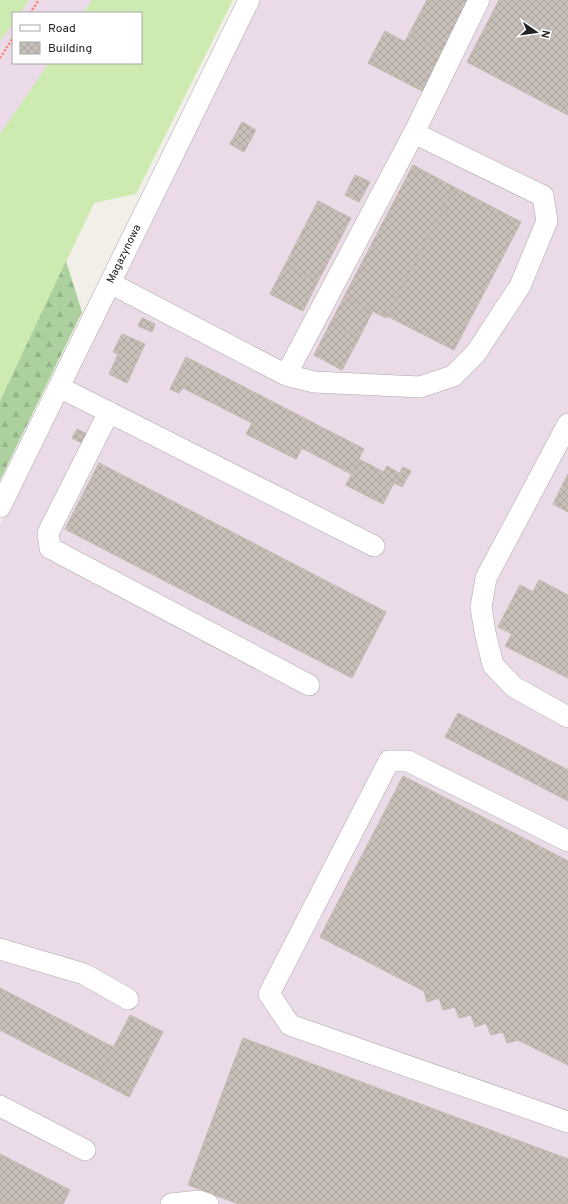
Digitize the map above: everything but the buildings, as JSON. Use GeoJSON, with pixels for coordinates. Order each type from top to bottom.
{"type":"FeatureCollection","features":[{"type":"Feature","properties":{"kind":"street","name":"Magazynowa"},"geometry":{"type":"LineString","coordinates":[[0,507],[249,0]]}},
{"type":"Feature","properties":{"kind":"street"},"geometry":{"type":"LineString","coordinates":[[286,375],[414,133],[479,0]]}},
{"type":"Feature","properties":{"kind":"street"},"geometry":{"type":"LineString","coordinates":[[110,283],[286,375],[314,382],[420,387],[453,376],[476,353],[520,286],[547,221],[544,196],[414,133]]}},
{"type":"Feature","properties":{"kind":"street"},"geometry":{"type":"LineString","coordinates":[[59,387],[374,546]]}},
{"type":"Feature","properties":{"kind":"street"},"geometry":{"type":"LineString","coordinates":[[109,412],[48,533],[50,548],[309,685]]}},
{"type":"Feature","properties":{"kind":"street"},"geometry":{"type":"LineString","coordinates":[[568,424],[486,578],[481,607],[493,665],[514,687],[568,717]]}},
{"type":"Feature","properties":{"kind":"street"},"geometry":{"type":"LineString","coordinates":[[568,841],[408,762],[388,761],[269,994],[290,1025],[568,1122]]}},
{"type":"Feature","properties":{"kind":"street"},"geometry":{"type":"LineString","coordinates":[[0,949],[84,974],[128,999]]}},
{"type":"Feature","properties":{"kind":"street"},"geometry":{"type":"LineString","coordinates":[[0,1106],[85,1150]]}},
{"type":"Feature","properties":{"kind":"street"},"geometry":{"type":"LineString","coordinates":[[171,1204],[199,1201],[208,1204]]}},
{"type":"Feature","properties":{"kind":"path"},"geometry":{"type":"LineString","coordinates":[[31,12],[39,0]]}},
{"type":"Feature","properties":{"kind":"path"},"geometry":{"type":"LineString","coordinates":[[0,58],[12,40]]}},
{"type":"Feature","properties":{"kind":"shaded area"},"geometry":{"type":"Polygon","coordinates":[[[29,0],[92,0],[84,12],[21,12],[29,0]]]}},
{"type":"Feature","properties":{"kind":"shaded area"},"geometry":{"type":"Polygon","coordinates":[[[257,0],[568,0],[568,1204],[0,1204],[0,525],[257,0]]]}},
{"type":"Feature","properties":{"kind":"shaded area"},"geometry":{"type":"Polygon","coordinates":[[[12,24],[12,64],[48,64],[0,134],[0,41],[12,24]]]}},
{"type":"Feature","properties":{"kind":"green space"},"geometry":{"type":"Polygon","coordinates":[[[0,0],[29,0],[21,12],[12,12],[12,24],[0,41],[0,0]]]}},
{"type":"Feature","properties":{"kind":"green space"},"geometry":{"type":"Polygon","coordinates":[[[92,0],[233,0],[136,194],[94,203],[0,401],[0,134],[48,64],[142,64],[142,12],[84,12],[92,0]]]}},
{"type":"Feature","properties":{"kind":"green space"},"geometry":{"type":"Polygon","coordinates":[[[66,261],[82,312],[0,480],[0,401],[66,261]]]}}]}
